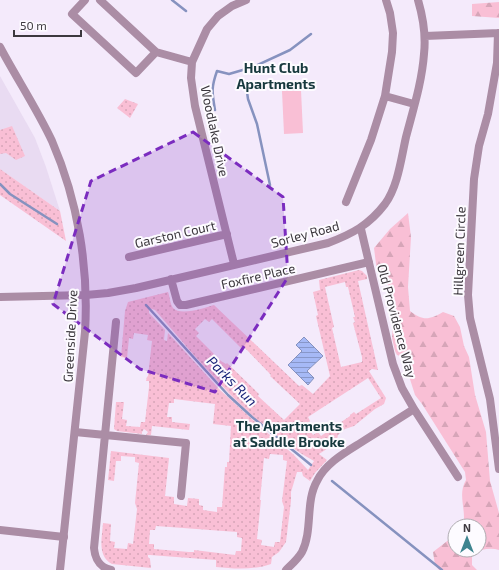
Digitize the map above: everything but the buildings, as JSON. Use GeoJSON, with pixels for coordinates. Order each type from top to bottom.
{"type":"FeatureCollection","features":[{"type":"Feature","properties":{"kind":"street"},"geometry":{"type":"LineString","coordinates":[[85,0],[72,14],[136,73],[156,52]]}},
{"type":"Feature","properties":{"kind":"street"},"geometry":{"type":"LineString","coordinates":[[100,0],[156,52],[192,62]]}},
{"type":"Feature","properties":{"kind":"street","name":"Woodlake Drive"},"geometry":{"type":"LineString","coordinates":[[234,264],[195,106],[191,78],[192,62],[206,29],[218,16],[232,6],[246,0]]}},
{"type":"Feature","properties":{"kind":"street"},"geometry":{"type":"LineString","coordinates":[[346,202],[371,140],[385,96],[392,52],[393,33],[390,13],[386,0]]}},
{"type":"Feature","properties":{"kind":"street","name":"Sorley Road"},"geometry":{"type":"LineString","coordinates":[[0,297],[108,293],[328,243],[360,229],[385,203],[394,184],[422,69],[425,36],[418,0]]}},
{"type":"Feature","properties":{"kind":"street","name":"Hillgreen Circle"},"geometry":{"type":"LineString","coordinates":[[425,36],[499,33],[488,114],[474,179],[468,295],[470,318],[490,400],[499,468]]}},
{"type":"Feature","properties":{"kind":"street","name":"Greenside Drive"},"geometry":{"type":"LineString","coordinates":[[0,48],[40,118],[60,161],[72,198],[84,266],[86,295],[83,346],[60,570]]}},
{"type":"Feature","properties":{"kind":"street"},"geometry":{"type":"LineString","coordinates":[[385,96],[414,104]]}},
{"type":"Feature","properties":{"kind":"street","name":"Old Providence Way"},"geometry":{"type":"LineString","coordinates":[[360,229],[393,364],[402,388],[458,477]]}},
{"type":"Feature","properties":{"kind":"street","name":"Garston Court"},"geometry":{"type":"LineString","coordinates":[[129,256],[227,234]]}},
{"type":"Feature","properties":{"kind":"street","name":"Foxfire Place"},"geometry":{"type":"LineString","coordinates":[[171,279],[177,301],[180,305],[186,305],[368,262]]}},
{"type":"Feature","properties":{"kind":"street"},"geometry":{"type":"LineString","coordinates":[[111,570],[106,569],[99,564],[95,557],[94,548],[116,322]]}},
{"type":"Feature","properties":{"kind":"street"},"geometry":{"type":"LineString","coordinates":[[286,570],[296,561],[302,551],[306,539],[312,496],[315,485],[320,476],[338,458],[414,409]]}},
{"type":"Feature","properties":{"kind":"street"},"geometry":{"type":"LineString","coordinates":[[74,432],[186,443],[181,496]]}},
{"type":"Feature","properties":{"kind":"street"},"geometry":{"type":"LineString","coordinates":[[0,530],[64,537]]}},
{"type":"Feature","properties":{"kind":"highlighted area"},"geometry":{"type":"Polygon","coordinates":[[[193,132],[283,197],[288,277],[215,392],[140,369],[53,304],[91,181],[193,132]]]}},
{"type":"Feature","properties":{"kind":"shaded area"},"geometry":{"type":"Polygon","coordinates":[[[0,76],[35,138],[60,211],[0,169],[0,76]]]}},
{"type":"Feature","properties":{"kind":"green space"},"geometry":{"type":"Polygon","coordinates":[[[499,2],[499,18],[472,16],[472,4],[499,2]]]}},
{"type":"Feature","properties":{"kind":"green space"},"geometry":{"type":"Polygon","coordinates":[[[301,90],[303,133],[284,134],[282,91],[301,90]]]}},
{"type":"Feature","properties":{"kind":"green space"},"geometry":{"type":"Polygon","coordinates":[[[125,99],[138,104],[130,118],[117,108],[125,99]]]}},
{"type":"Feature","properties":{"kind":"green space"},"geometry":{"type":"Polygon","coordinates":[[[12,126],[25,156],[16,160],[6,153],[0,154],[0,130],[12,126]]]}},
{"type":"Feature","properties":{"kind":"green space"},"geometry":{"type":"Polygon","coordinates":[[[0,169],[60,211],[66,241],[0,195],[0,169]]]}},
{"type":"Feature","properties":{"kind":"green space"},"geometry":{"type":"Polygon","coordinates":[[[408,213],[411,237],[408,287],[410,311],[422,318],[434,317],[443,312],[454,316],[460,327],[464,346],[469,357],[475,395],[486,432],[490,481],[499,513],[499,550],[487,549],[487,518],[464,518],[462,491],[466,480],[465,472],[415,395],[403,357],[397,355],[395,351],[392,338],[393,320],[388,285],[384,278],[379,276],[374,248],[390,229],[408,213]]]}},
{"type":"Feature","properties":{"kind":"green space"},"geometry":{"type":"Polygon","coordinates":[[[359,270],[367,276],[367,279],[358,281],[378,370],[372,369],[369,371],[386,398],[384,404],[375,409],[354,426],[345,429],[338,435],[336,443],[319,454],[327,460],[310,481],[303,476],[302,472],[297,472],[291,492],[286,542],[279,552],[272,557],[271,564],[251,568],[216,567],[216,560],[148,555],[151,568],[112,564],[107,561],[102,551],[101,540],[103,523],[111,524],[110,541],[115,542],[114,548],[127,549],[128,543],[133,544],[137,509],[135,503],[139,463],[135,462],[135,457],[121,456],[121,461],[116,461],[114,481],[108,480],[111,451],[169,458],[165,496],[174,497],[174,504],[187,506],[188,498],[199,499],[199,505],[203,506],[203,510],[217,512],[217,507],[222,507],[225,467],[227,467],[227,462],[229,462],[231,426],[213,424],[215,404],[174,399],[174,403],[169,403],[167,417],[172,417],[172,422],[190,424],[189,430],[152,426],[151,435],[146,435],[148,432],[144,429],[142,434],[117,431],[114,429],[116,402],[124,402],[122,419],[127,420],[126,426],[140,427],[141,422],[145,422],[149,387],[149,381],[146,381],[148,376],[152,341],[147,340],[148,335],[134,333],[133,339],[129,338],[127,358],[121,357],[125,311],[128,302],[168,292],[172,306],[176,310],[193,311],[214,305],[299,386],[302,385],[313,394],[330,376],[316,316],[318,315],[313,292],[320,290],[319,280],[359,270]],[[345,282],[325,287],[341,367],[362,362],[353,323],[355,322],[353,317],[355,317],[348,287],[346,287],[345,282]],[[149,308],[149,313],[165,330],[164,340],[167,341],[168,333],[220,390],[293,454],[308,470],[314,461],[269,431],[228,393],[155,310],[149,308]],[[205,319],[195,329],[199,333],[196,336],[221,361],[226,364],[227,363],[259,394],[258,396],[284,420],[300,404],[270,376],[271,375],[247,350],[242,346],[241,348],[212,319],[209,322],[205,319]],[[368,378],[308,417],[310,421],[306,424],[313,435],[318,432],[321,436],[354,412],[356,414],[381,398],[368,378]],[[270,454],[269,459],[264,458],[257,539],[262,540],[261,545],[274,547],[275,542],[280,542],[284,507],[282,501],[287,461],[283,460],[283,455],[270,454]],[[156,526],[155,530],[150,530],[149,544],[154,544],[154,549],[189,552],[194,552],[194,550],[235,555],[236,551],[241,551],[242,538],[237,537],[237,532],[156,526]]]}},
{"type":"Feature","properties":{"kind":"green space"},"geometry":{"type":"Polygon","coordinates":[[[447,541],[447,558],[472,558],[472,565],[477,570],[439,570],[435,565],[433,552],[447,541]]]}},
{"type":"Feature","properties":{"kind":"water"},"geometry":{"type":"Polygon","coordinates":[[[304,337],[323,356],[307,371],[314,378],[308,385],[288,365],[302,351],[296,345],[304,337]]]}},
{"type":"Feature","properties":{"kind":"waterway"},"geometry":{"type":"LineString","coordinates":[[172,0],[186,11]]}},
{"type":"Feature","properties":{"kind":"waterway"},"geometry":{"type":"LineString","coordinates":[[215,110],[213,90],[217,71],[229,74],[253,67],[290,50],[311,34]]}},
{"type":"Feature","properties":{"kind":"waterway"},"geometry":{"type":"LineString","coordinates":[[246,85],[248,99],[257,124],[270,185]]}},
{"type":"Feature","properties":{"kind":"waterway","name":"Parks Run"},"geometry":{"type":"LineString","coordinates":[[0,184],[10,194],[57,224]]}},
{"type":"Feature","properties":{"kind":"waterway","name":"Parks Run"},"geometry":{"type":"LineString","coordinates":[[146,305],[228,395],[252,417],[311,465]]}},
{"type":"Feature","properties":{"kind":"waterway","name":"Parks Run"},"geometry":{"type":"LineString","coordinates":[[332,481],[442,570]]}},
{"type":"Feature","properties":{"kind":"district","name":"Hunt Club Apartments"},"geometry":{"type":"Point","coordinates":[276,76]}},
{"type":"Feature","properties":{"kind":"district","name":"The Apartments at Saddle Brooke"},"geometry":{"type":"Point","coordinates":[289,434]}}]}
